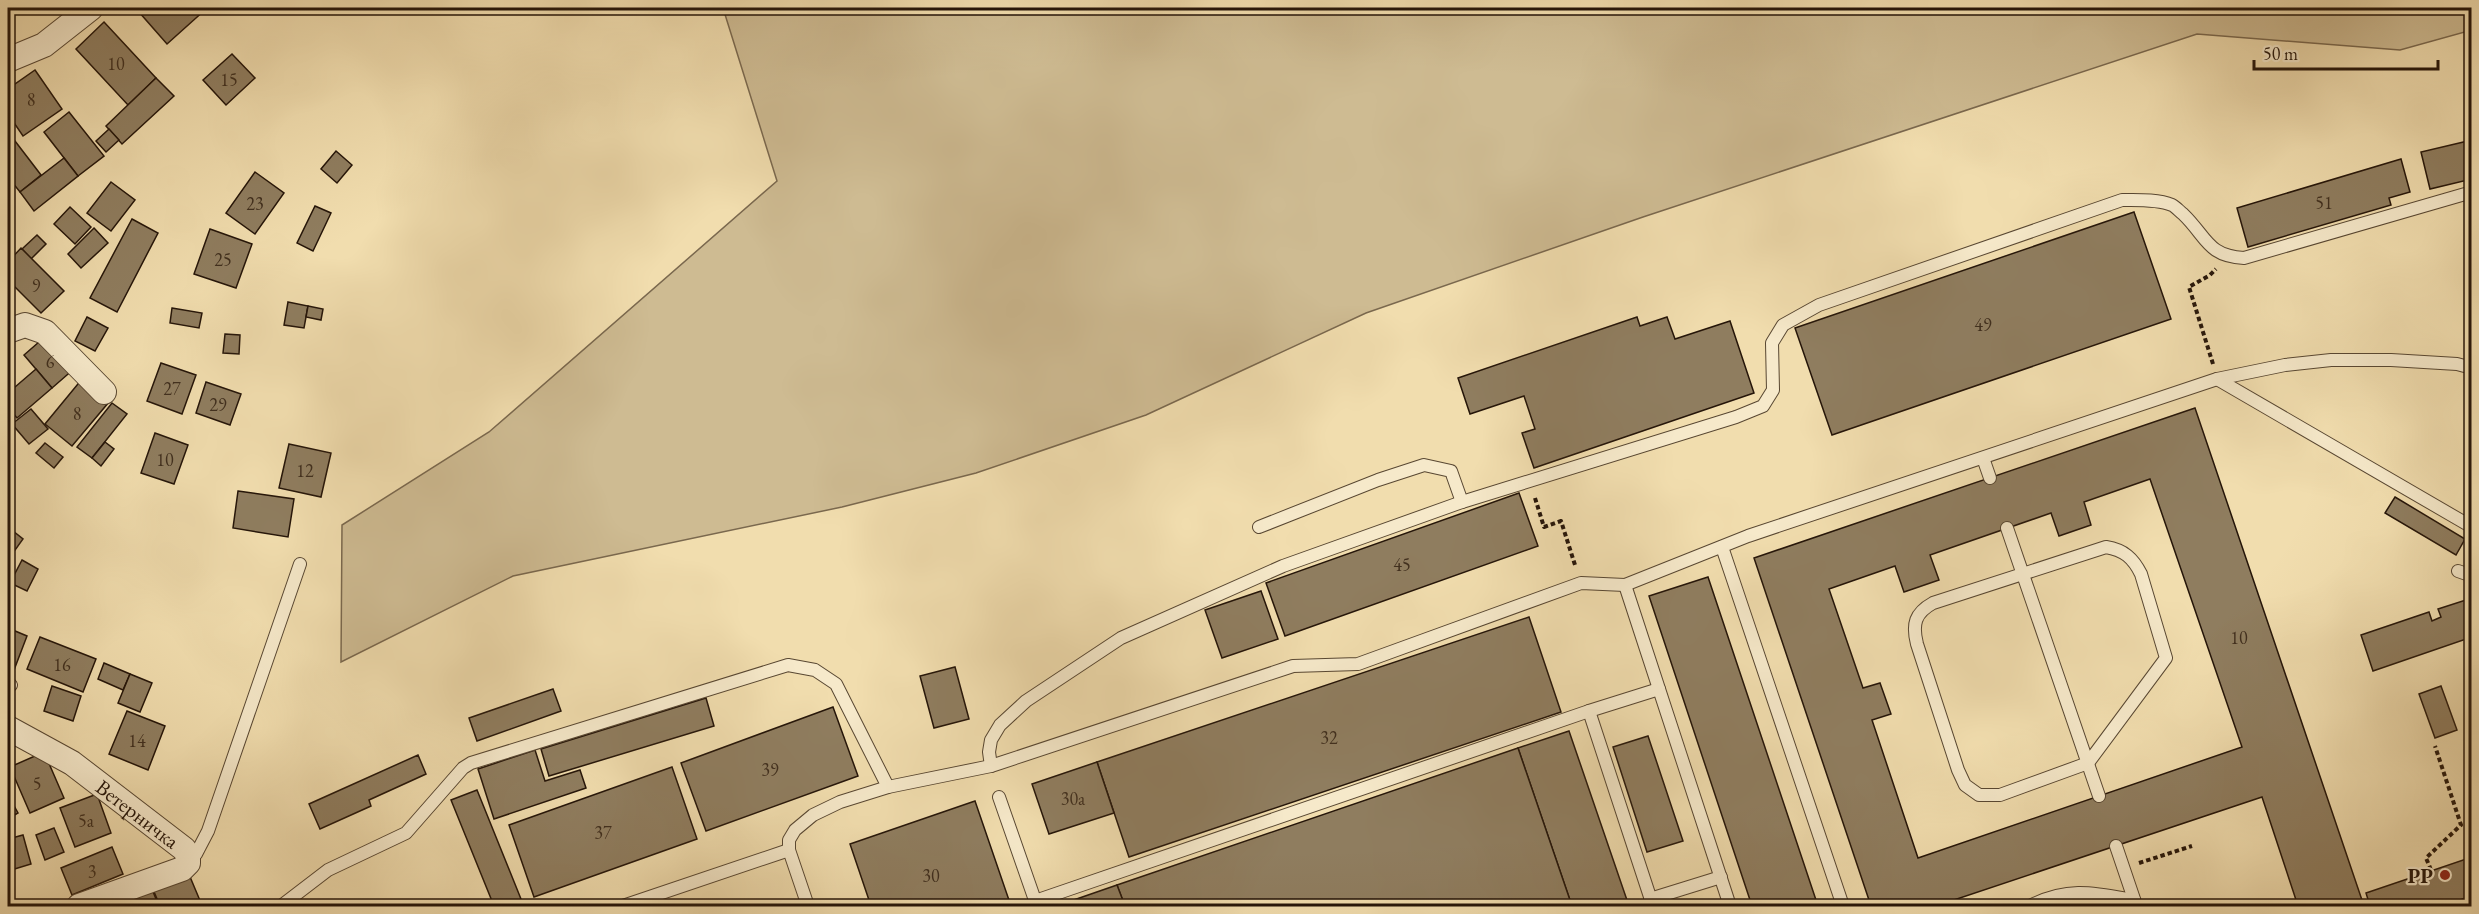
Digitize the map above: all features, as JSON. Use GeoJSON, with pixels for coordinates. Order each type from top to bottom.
{"type":"FeatureCollection","features":[{"type":"Feature","properties":{"kind":"street"},"geometry":{"type":"LineString","coordinates":[[8,60],[44,45],[91,8]]}},
{"type":"Feature","properties":{"kind":"street"},"geometry":{"type":"LineString","coordinates":[[8,331],[25,325],[45,332],[104,392]]}},
{"type":"Feature","properties":{"kind":"street","name":"Ветерничка"},"geometry":{"type":"LineString","coordinates":[[8,728],[72,763],[184,849],[189,860],[182,869],[79,906]]}},
{"type":"Feature","properties":{"kind":"lane"},"geometry":{"type":"LineString","coordinates":[[991,766],[989,752],[991,740],[1000,725],[1026,701],[1121,638],[1284,566],[1462,502],[1736,417],[1764,406],[1773,390],[1772,343],[1783,325],[1818,305],[2122,200],[2146,201],[2173,206],[2194,225],[2213,250],[2226,257],[2244,258],[2472,192]]}},
{"type":"Feature","properties":{"kind":"lane"},"geometry":{"type":"LineString","coordinates":[[808,906],[789,850],[789,840],[795,830],[813,815],[840,802],[888,787],[991,766],[1293,666],[1358,664],[1581,583],[1625,585],[1722,547],[2217,379],[2285,365],[2331,360],[2413,361],[2457,364],[2472,368]]}},
{"type":"Feature","properties":{"kind":"lane"},"geometry":{"type":"LineString","coordinates":[[2217,379],[2472,527]]}},
{"type":"Feature","properties":{"kind":"lane"},"geometry":{"type":"LineString","coordinates":[[1983,458],[1990,478]]}},
{"type":"Feature","properties":{"kind":"lane"},"geometry":{"type":"LineString","coordinates":[[1259,527],[1378,480],[1424,465],[1451,471],[1462,502]]}},
{"type":"Feature","properties":{"kind":"lane"},"geometry":{"type":"LineString","coordinates":[[2007,528],[2099,796]]}},
{"type":"Feature","properties":{"kind":"lane"},"geometry":{"type":"LineString","coordinates":[[1722,547],[1843,906]]}},
{"type":"Feature","properties":{"kind":"lane"},"geometry":{"type":"LineString","coordinates":[[2106,547],[2118,549],[2128,555],[2141,574],[2166,658],[2088,763],[2000,795],[1979,795],[1965,785],[1958,770],[1914,633],[1915,621],[1921,610],[1933,603],[2106,547]]}},
{"type":"Feature","properties":{"kind":"lane"},"geometry":{"type":"LineString","coordinates":[[189,860],[196,855],[208,831],[300,564]]}},
{"type":"Feature","properties":{"kind":"lane"},"geometry":{"type":"LineString","coordinates":[[2458,571],[2472,576]]}},
{"type":"Feature","properties":{"kind":"lane"},"geometry":{"type":"LineString","coordinates":[[1625,585],[1730,906]]}},
{"type":"Feature","properties":{"kind":"lane"},"geometry":{"type":"LineString","coordinates":[[281,906],[328,870],[406,833],[454,778],[471,763],[788,665],[815,670],[836,684],[888,787]]}},
{"type":"Feature","properties":{"kind":"lane"},"geometry":{"type":"LineString","coordinates":[[999,797],[1036,904],[1589,711],[1659,689]]}},
{"type":"Feature","properties":{"kind":"lane"},"geometry":{"type":"LineString","coordinates":[[1589,711],[1652,903],[1721,877]]}},
{"type":"Feature","properties":{"kind":"lane"},"geometry":{"type":"LineString","coordinates":[[2116,846],[2136,903]]}},
{"type":"Feature","properties":{"kind":"lane"},"geometry":{"type":"LineString","coordinates":[[623,906],[789,850]]}},
{"type":"Feature","properties":{"kind":"lane"},"geometry":{"type":"LineString","coordinates":[[2030,906],[2043,900],[2081,891],[2136,903]]}},
{"type":"Feature","properties":{"kind":"path"},"geometry":{"type":"LineString","coordinates":[[2217,379],[2189,287],[2210,275],[2226,257]]}},
{"type":"Feature","properties":{"kind":"path"},"geometry":{"type":"LineString","coordinates":[[1529,480],[1544,526],[1561,521],[1581,583]]}},
{"type":"Feature","properties":{"kind":"path"},"geometry":{"type":"LineString","coordinates":[[2431,870],[2426,858],[2461,825],[2435,746]]}},
{"type":"Feature","properties":{"kind":"path"},"geometry":{"type":"LineString","coordinates":[[2124,868],[2192,846]]}},
{"type":"Feature","properties":{"kind":"shaded area"},"geometry":{"type":"Polygon","coordinates":[[[723,8],[2471,8],[2472,30],[2400,50],[2197,34],[1643,217],[1366,313],[1146,415],[976,473],[842,507],[513,576],[341,662],[342,525],[489,432],[777,181],[723,8]]]}},
{"type":"Feature","properties":{"kind":"building"},"geometry":{"type":"Polygon","coordinates":[[[144,8],[206,9],[167,44],[139,12],[144,8]]]}},
{"type":"Feature","properties":{"kind":"building"},"geometry":{"type":"Polygon","coordinates":[[[104,22],[156,78],[128,105],[76,49],[104,22]]]}},
{"type":"Feature","properties":{"kind":"building"},"geometry":{"type":"Polygon","coordinates":[[[232,54],[255,78],[226,105],[203,80],[232,54]]]}},
{"type":"Feature","properties":{"kind":"building"},"geometry":{"type":"Polygon","coordinates":[[[35,70],[62,109],[23,136],[8,114],[8,89],[35,70]]]}},
{"type":"Feature","properties":{"kind":"building"},"geometry":{"type":"Polygon","coordinates":[[[156,78],[174,96],[122,144],[106,126],[156,78]]]}},
{"type":"Feature","properties":{"kind":"building"},"geometry":{"type":"Polygon","coordinates":[[[69,112],[104,156],[78,176],[44,132],[69,112]]]}},
{"type":"Feature","properties":{"kind":"building"},"geometry":{"type":"Polygon","coordinates":[[[109,129],[119,140],[106,152],[96,141],[109,129]]]}},
{"type":"Feature","properties":{"kind":"building"},"geometry":{"type":"Polygon","coordinates":[[[2472,140],[2472,179],[2430,189],[2421,152],[2472,140]]]}},
{"type":"Feature","properties":{"kind":"building"},"geometry":{"type":"Polygon","coordinates":[[[15,141],[41,175],[20,192],[8,177],[8,146],[15,141]]]}},
{"type":"Feature","properties":{"kind":"building"},"geometry":{"type":"Polygon","coordinates":[[[336,151],[352,165],[337,183],[321,169],[336,151]]]}},
{"type":"Feature","properties":{"kind":"building"},"geometry":{"type":"Polygon","coordinates":[[[64,158],[78,176],[34,211],[20,192],[64,158]]]}},
{"type":"Feature","properties":{"kind":"building"},"geometry":{"type":"Polygon","coordinates":[[[2401,159],[2410,192],[2389,198],[2391,205],[2248,247],[2237,208],[2401,159]]]}},
{"type":"Feature","properties":{"kind":"building"},"geometry":{"type":"Polygon","coordinates":[[[255,172],[284,193],[255,234],[226,213],[255,172]]]}},
{"type":"Feature","properties":{"kind":"building"},"geometry":{"type":"Polygon","coordinates":[[[111,182],[135,200],[111,231],[87,213],[111,182]]]}},
{"type":"Feature","properties":{"kind":"building"},"geometry":{"type":"Polygon","coordinates":[[[315,206],[331,213],[313,251],[297,243],[315,206]]]}},
{"type":"Feature","properties":{"kind":"building"},"geometry":{"type":"Polygon","coordinates":[[[70,207],[91,227],[75,244],[54,224],[70,207]]]}},
{"type":"Feature","properties":{"kind":"building"},"geometry":{"type":"Polygon","coordinates":[[[2134,212],[2171,319],[1832,435],[1795,328],[2134,212]]]}},
{"type":"Feature","properties":{"kind":"building"},"geometry":{"type":"Polygon","coordinates":[[[132,219],[158,233],[117,312],[90,298],[132,219]]]}},
{"type":"Feature","properties":{"kind":"building"},"geometry":{"type":"Polygon","coordinates":[[[94,228],[108,243],[81,268],[68,254],[94,228]]]}},
{"type":"Feature","properties":{"kind":"building"},"geometry":{"type":"Polygon","coordinates":[[[210,229],[252,244],[236,288],[194,274],[210,229]]]}},
{"type":"Feature","properties":{"kind":"building"},"geometry":{"type":"Polygon","coordinates":[[[37,235],[46,244],[31,259],[22,249],[37,235]]]}},
{"type":"Feature","properties":{"kind":"building"},"geometry":{"type":"Polygon","coordinates":[[[21,248],[64,291],[41,313],[8,280],[8,262],[21,248]]]}},
{"type":"Feature","properties":{"kind":"building"},"geometry":{"type":"Polygon","coordinates":[[[288,302],[308,306],[304,328],[284,325],[288,302]]]}},
{"type":"Feature","properties":{"kind":"building"},"geometry":{"type":"Polygon","coordinates":[[[308,306],[323,309],[321,320],[306,317],[308,306]]]}},
{"type":"Feature","properties":{"kind":"building"},"geometry":{"type":"Polygon","coordinates":[[[172,308],[202,313],[199,328],[170,323],[172,308]]]}},
{"type":"Feature","properties":{"kind":"building"},"geometry":{"type":"Polygon","coordinates":[[[87,317],[108,328],[95,351],[75,341],[87,317]]]}},
{"type":"Feature","properties":{"kind":"building"},"geometry":{"type":"Polygon","coordinates":[[[1637,317],[1640,326],[1667,317],[1675,339],[1730,321],[1754,393],[1534,468],[1522,433],[1535,429],[1524,396],[1470,414],[1458,378],[1637,317]]]}},
{"type":"Feature","properties":{"kind":"building"},"geometry":{"type":"Polygon","coordinates":[[[225,334],[240,335],[239,354],[223,353],[225,334]]]}},
{"type":"Feature","properties":{"kind":"building"},"geometry":{"type":"Polygon","coordinates":[[[47,335],[75,368],[52,388],[24,355],[47,335]]]}},
{"type":"Feature","properties":{"kind":"building"},"geometry":{"type":"Polygon","coordinates":[[[161,363],[196,375],[182,414],[147,401],[161,363]]]}},
{"type":"Feature","properties":{"kind":"building"},"geometry":{"type":"Polygon","coordinates":[[[36,369],[52,388],[17,418],[8,407],[8,393],[36,369]]]}},
{"type":"Feature","properties":{"kind":"building"},"geometry":{"type":"Polygon","coordinates":[[[82,379],[109,402],[72,446],[45,424],[82,379]]]}},
{"type":"Feature","properties":{"kind":"building"},"geometry":{"type":"Polygon","coordinates":[[[206,382],[241,394],[230,425],[196,413],[206,382]]]}},
{"type":"Feature","properties":{"kind":"building"},"geometry":{"type":"Polygon","coordinates":[[[112,403],[127,414],[92,458],[77,447],[112,403]]]}},
{"type":"Feature","properties":{"kind":"building"},"geometry":{"type":"Polygon","coordinates":[[[2195,408],[2364,906],[2298,906],[2262,797],[1936,906],[1871,906],[1754,558],[2195,408]],[[2150,479],[2084,502],[2091,525],[2059,536],[2051,513],[1930,555],[1939,580],[1904,592],[1895,566],[1829,589],[1863,688],[1880,683],[1891,714],[1872,720],[1918,858],[2242,747],[2150,479]]]}},
{"type":"Feature","properties":{"kind":"building"},"geometry":{"type":"Polygon","coordinates":[[[31,409],[48,429],[29,444],[12,424],[31,409]]]}},
{"type":"Feature","properties":{"kind":"building"},"geometry":{"type":"Polygon","coordinates":[[[155,433],[188,445],[174,484],[141,473],[155,433]]]}},
{"type":"Feature","properties":{"kind":"building"},"geometry":{"type":"Polygon","coordinates":[[[105,442],[114,449],[101,466],[92,458],[105,442]]]}},
{"type":"Feature","properties":{"kind":"building"},"geometry":{"type":"Polygon","coordinates":[[[45,443],[63,457],[54,468],[36,453],[45,443]]]}},
{"type":"Feature","properties":{"kind":"building"},"geometry":{"type":"Polygon","coordinates":[[[289,444],[331,453],[321,497],[279,488],[289,444]]]}},
{"type":"Feature","properties":{"kind":"building"},"geometry":{"type":"Polygon","coordinates":[[[238,491],[294,499],[288,537],[233,528],[238,491]]]}},
{"type":"Feature","properties":{"kind":"building"},"geometry":{"type":"Polygon","coordinates":[[[1519,493],[1538,546],[1285,636],[1266,583],[1519,493]]]}},
{"type":"Feature","properties":{"kind":"building"},"geometry":{"type":"Polygon","coordinates":[[[2395,497],[2465,539],[2456,555],[2385,513],[2395,497]]]}},
{"type":"Feature","properties":{"kind":"building"},"geometry":{"type":"Polygon","coordinates":[[[8,527],[23,539],[8,560],[8,527]]]}},
{"type":"Feature","properties":{"kind":"building"},"geometry":{"type":"Polygon","coordinates":[[[22,560],[38,569],[27,591],[10,583],[22,560]]]}},
{"type":"Feature","properties":{"kind":"building"},"geometry":{"type":"Polygon","coordinates":[[[1708,577],[1818,906],[1752,906],[1649,596],[1708,577]]]}},
{"type":"Feature","properties":{"kind":"building"},"geometry":{"type":"Polygon","coordinates":[[[1261,591],[1278,639],[1222,658],[1205,610],[1261,591]]]}},
{"type":"Feature","properties":{"kind":"building"},"geometry":{"type":"Polygon","coordinates":[[[2472,598],[2472,637],[2373,671],[2361,635],[2429,612],[2432,621],[2441,617],[2438,609],[2472,598]]]}},
{"type":"Feature","properties":{"kind":"building"},"geometry":{"type":"Polygon","coordinates":[[[1529,617],[1561,712],[1129,857],[1097,762],[1529,617]]]}},
{"type":"Feature","properties":{"kind":"building"},"geometry":{"type":"Polygon","coordinates":[[[8,628],[27,636],[14,670],[8,668],[8,628]]]}},
{"type":"Feature","properties":{"kind":"building"},"geometry":{"type":"Polygon","coordinates":[[[40,637],[96,659],[83,692],[27,669],[40,637]]]}},
{"type":"Feature","properties":{"kind":"building"},"geometry":{"type":"Polygon","coordinates":[[[104,663],[130,674],[123,690],[98,679],[104,663]]]}},
{"type":"Feature","properties":{"kind":"building"},"geometry":{"type":"Polygon","coordinates":[[[955,667],[969,719],[934,728],[920,676],[955,667]]]}},
{"type":"Feature","properties":{"kind":"building"},"geometry":{"type":"Polygon","coordinates":[[[130,674],[152,683],[140,712],[118,703],[130,674]]]}},
{"type":"Feature","properties":{"kind":"building"},"geometry":{"type":"Polygon","coordinates":[[[52,686],[81,696],[73,721],[44,711],[52,686]]]}},
{"type":"Feature","properties":{"kind":"building"},"geometry":{"type":"Polygon","coordinates":[[[2441,686],[2457,730],[2435,738],[2419,694],[2441,686]]]}},
{"type":"Feature","properties":{"kind":"building"},"geometry":{"type":"Polygon","coordinates":[[[553,689],[561,711],[477,741],[469,718],[553,689]]]}},
{"type":"Feature","properties":{"kind":"building"},"geometry":{"type":"Polygon","coordinates":[[[706,698],[714,726],[549,776],[541,749],[706,698]]]}},
{"type":"Feature","properties":{"kind":"building"},"geometry":{"type":"Polygon","coordinates":[[[833,707],[858,776],[706,831],[681,763],[833,707]]]}},
{"type":"Feature","properties":{"kind":"building"},"geometry":{"type":"Polygon","coordinates":[[[127,711],[165,726],[148,770],[109,754],[127,711]]]}},
{"type":"Feature","properties":{"kind":"building"},"geometry":{"type":"Polygon","coordinates":[[[1569,731],[1629,906],[1572,906],[1518,748],[1569,731]]]}},
{"type":"Feature","properties":{"kind":"building"},"geometry":{"type":"Polygon","coordinates":[[[1648,736],[1683,841],[1647,852],[1613,747],[1648,736]]]}},
{"type":"Feature","properties":{"kind":"building"},"geometry":{"type":"Polygon","coordinates":[[[1518,748],[1572,906],[1125,906],[1117,885],[1518,748]]]}},
{"type":"Feature","properties":{"kind":"building"},"geometry":{"type":"Polygon","coordinates":[[[535,750],[545,781],[580,770],[586,788],[494,819],[478,769],[535,750]]]}},
{"type":"Feature","properties":{"kind":"building"},"geometry":{"type":"Polygon","coordinates":[[[44,752],[64,798],[30,813],[10,767],[44,752]]]}},
{"type":"Feature","properties":{"kind":"building"},"geometry":{"type":"Polygon","coordinates":[[[418,755],[426,774],[369,800],[371,806],[320,829],[309,804],[418,755]]]}},
{"type":"Feature","properties":{"kind":"building"},"geometry":{"type":"Polygon","coordinates":[[[1097,762],[1114,813],[1049,834],[1032,784],[1097,762]]]}},
{"type":"Feature","properties":{"kind":"building"},"geometry":{"type":"Polygon","coordinates":[[[672,767],[697,839],[534,897],[509,825],[672,767]]]}},
{"type":"Feature","properties":{"kind":"building"},"geometry":{"type":"Polygon","coordinates":[[[477,790],[521,899],[502,906],[494,906],[451,800],[477,790]]]}},
{"type":"Feature","properties":{"kind":"building"},"geometry":{"type":"Polygon","coordinates":[[[97,794],[111,833],[75,847],[60,808],[97,794]]]}},
{"type":"Feature","properties":{"kind":"building"},"geometry":{"type":"Polygon","coordinates":[[[8,795],[18,813],[8,819],[8,795]]]}},
{"type":"Feature","properties":{"kind":"building"},"geometry":{"type":"Polygon","coordinates":[[[975,801],[1011,906],[871,906],[850,844],[975,801]]]}},
{"type":"Feature","properties":{"kind":"building"},"geometry":{"type":"Polygon","coordinates":[[[54,828],[64,852],[45,860],[36,835],[54,828]]]}},
{"type":"Feature","properties":{"kind":"building"},"geometry":{"type":"Polygon","coordinates":[[[23,835],[31,864],[8,871],[8,839],[23,835]]]}},
{"type":"Feature","properties":{"kind":"building"},"geometry":{"type":"Polygon","coordinates":[[[112,847],[123,874],[72,895],[61,868],[112,847]]]}},
{"type":"Feature","properties":{"kind":"building","name":"PP"},"geometry":{"type":"Polygon","coordinates":[[[2472,857],[2472,896],[2441,906],[2370,906],[2366,893],[2472,857]]]}},
{"type":"Feature","properties":{"kind":"building"},"geometry":{"type":"Polygon","coordinates":[[[188,872],[201,903],[191,906],[160,906],[152,887],[188,872]]]}},
{"type":"Feature","properties":{"kind":"building"},"geometry":{"type":"Polygon","coordinates":[[[1117,885],[1125,906],[1066,906],[1065,903],[1117,885]]]}},
{"type":"Feature","properties":{"kind":"building"},"geometry":{"type":"Polygon","coordinates":[[[151,887],[159,906],[109,906],[151,887]]]}},
{"type":"Feature","properties":{"kind":"place","name":"PP"},"geometry":{"type":"Point","coordinates":[2445,875]}}]}
